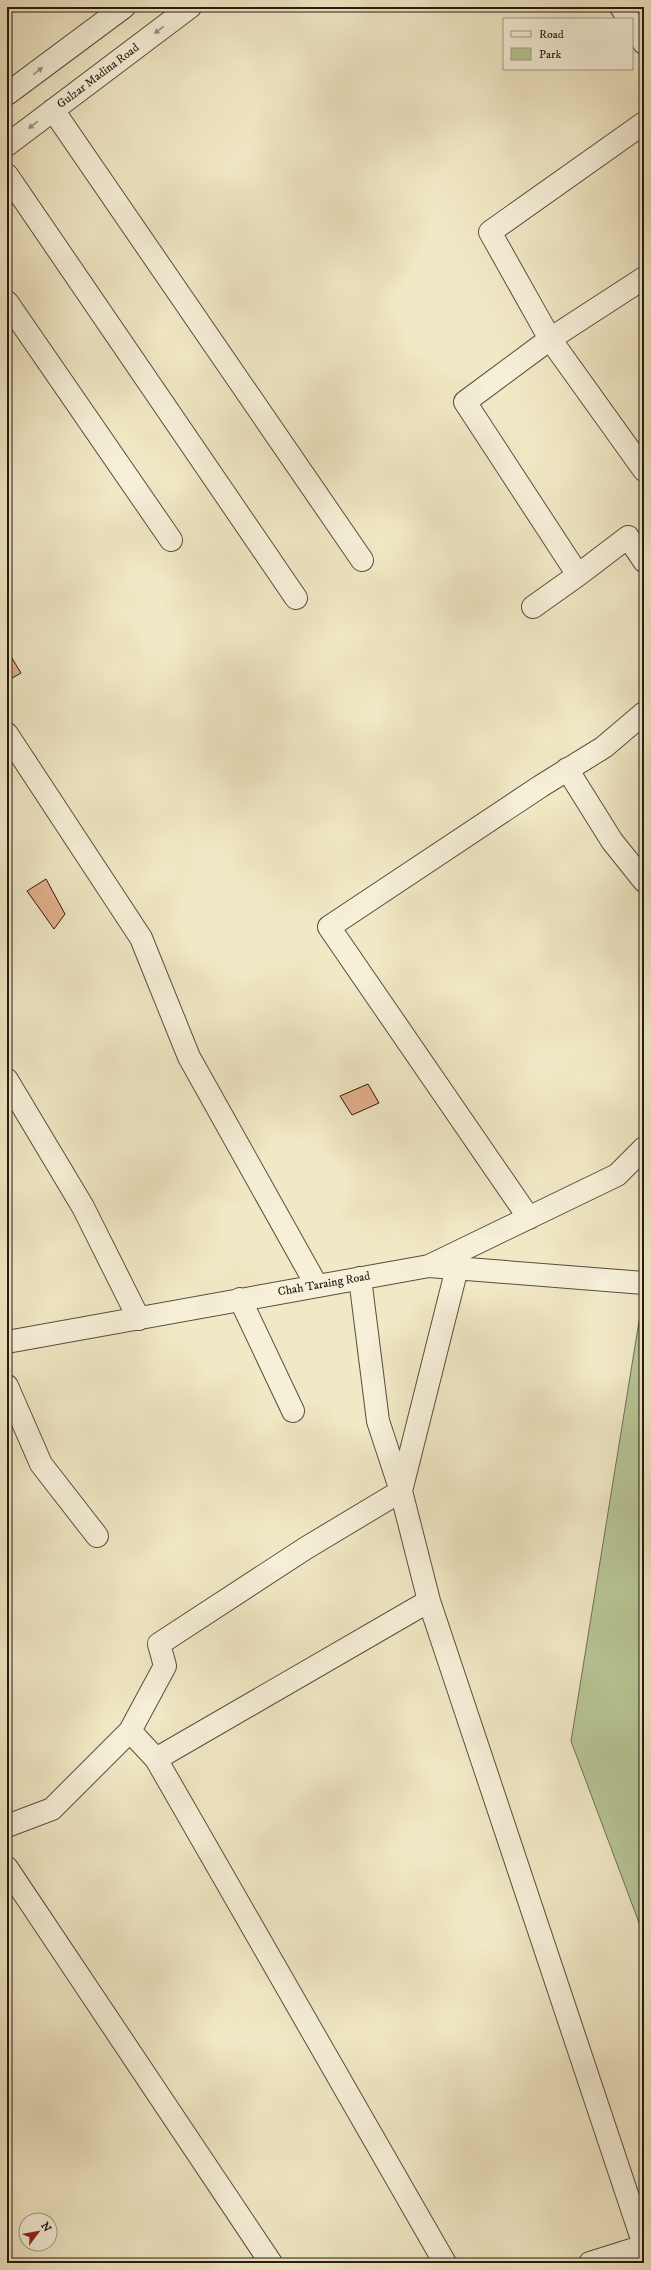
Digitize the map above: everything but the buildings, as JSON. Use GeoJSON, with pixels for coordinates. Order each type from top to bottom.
{"type":"FeatureCollection","features":[{"type":"Feature","properties":{"kind":"street"},"geometry":{"type":"LineString","coordinates":[[7,94],[124,7]]}},
{"type":"Feature","properties":{"kind":"street","name":"Gulzar Madina Road"},"geometry":{"type":"LineString","coordinates":[[9,138],[54,110],[190,7]]}},
{"type":"Feature","properties":{"kind":"street"},"geometry":{"type":"LineString","coordinates":[[621,7],[628,18]]}},
{"type":"Feature","properties":{"kind":"street"},"geometry":{"type":"LineString","coordinates":[[633,26],[644,43]]}},
{"type":"Feature","properties":{"kind":"street"},"geometry":{"type":"LineString","coordinates":[[54,110],[362,560]]}},
{"type":"Feature","properties":{"kind":"street"},"geometry":{"type":"LineString","coordinates":[[644,123],[490,232],[550,339],[644,470]]}},
{"type":"Feature","properties":{"kind":"street"},"geometry":{"type":"LineString","coordinates":[[7,175],[296,598]]}},
{"type":"Feature","properties":{"kind":"street"},"geometry":{"type":"LineString","coordinates":[[578,574],[465,402],[550,339],[644,278]]}},
{"type":"Feature","properties":{"kind":"street"},"geometry":{"type":"LineString","coordinates":[[7,302],[171,540]]}},
{"type":"Feature","properties":{"kind":"street"},"geometry":{"type":"LineString","coordinates":[[533,607],[628,537],[644,561]]}},
{"type":"Feature","properties":{"kind":"street"},"geometry":{"type":"LineString","coordinates":[[529,1218],[329,927],[567,769],[604,747],[644,713]]}},
{"type":"Feature","properties":{"kind":"street"},"geometry":{"type":"LineString","coordinates":[[7,734],[141,938],[189,1057],[317,1286]]}},
{"type":"Feature","properties":{"kind":"street"},"geometry":{"type":"LineString","coordinates":[[567,769],[612,841],[644,881]]}},
{"type":"Feature","properties":{"kind":"street"},"geometry":{"type":"LineString","coordinates":[[7,1080],[83,1207],[139,1319]]}},
{"type":"Feature","properties":{"kind":"street"},"geometry":{"type":"LineString","coordinates":[[429,1266],[618,1174],[644,1148]]}},
{"type":"Feature","properties":{"kind":"street","name":"Chah Taraing Road"},"geometry":{"type":"LineString","coordinates":[[7,1342],[429,1266],[644,1283]]}},
{"type":"Feature","properties":{"kind":"street"},"geometry":{"type":"LineString","coordinates":[[7,1826],[52,1809],[130,1731],[165,1666],[159,1644],[306,1548],[401,1491],[457,1268]]}},
{"type":"Feature","properties":{"kind":"street"},"geometry":{"type":"LineString","coordinates":[[360,1278],[378,1421],[401,1491],[429,1601],[644,2246],[590,2263]]}},
{"type":"Feature","properties":{"kind":"street"},"geometry":{"type":"LineString","coordinates":[[240,1299],[293,1411]]}},
{"type":"Feature","properties":{"kind":"street"},"geometry":{"type":"LineString","coordinates":[[7,1386],[41,1464],[97,1536]]}},
{"type":"Feature","properties":{"kind":"street"},"geometry":{"type":"LineString","coordinates":[[156,1759],[429,1601]]}},
{"type":"Feature","properties":{"kind":"street"},"geometry":{"type":"LineString","coordinates":[[130,1731],[156,1759],[445,2263]]}},
{"type":"Feature","properties":{"kind":"street"},"geometry":{"type":"LineString","coordinates":[[7,1868],[271,2263]]}},
{"type":"Feature","properties":{"kind":"green space"},"geometry":{"type":"Polygon","coordinates":[[[641,1309],[644,1309],[644,1936],[571,1741],[641,1309]]]}}]}
